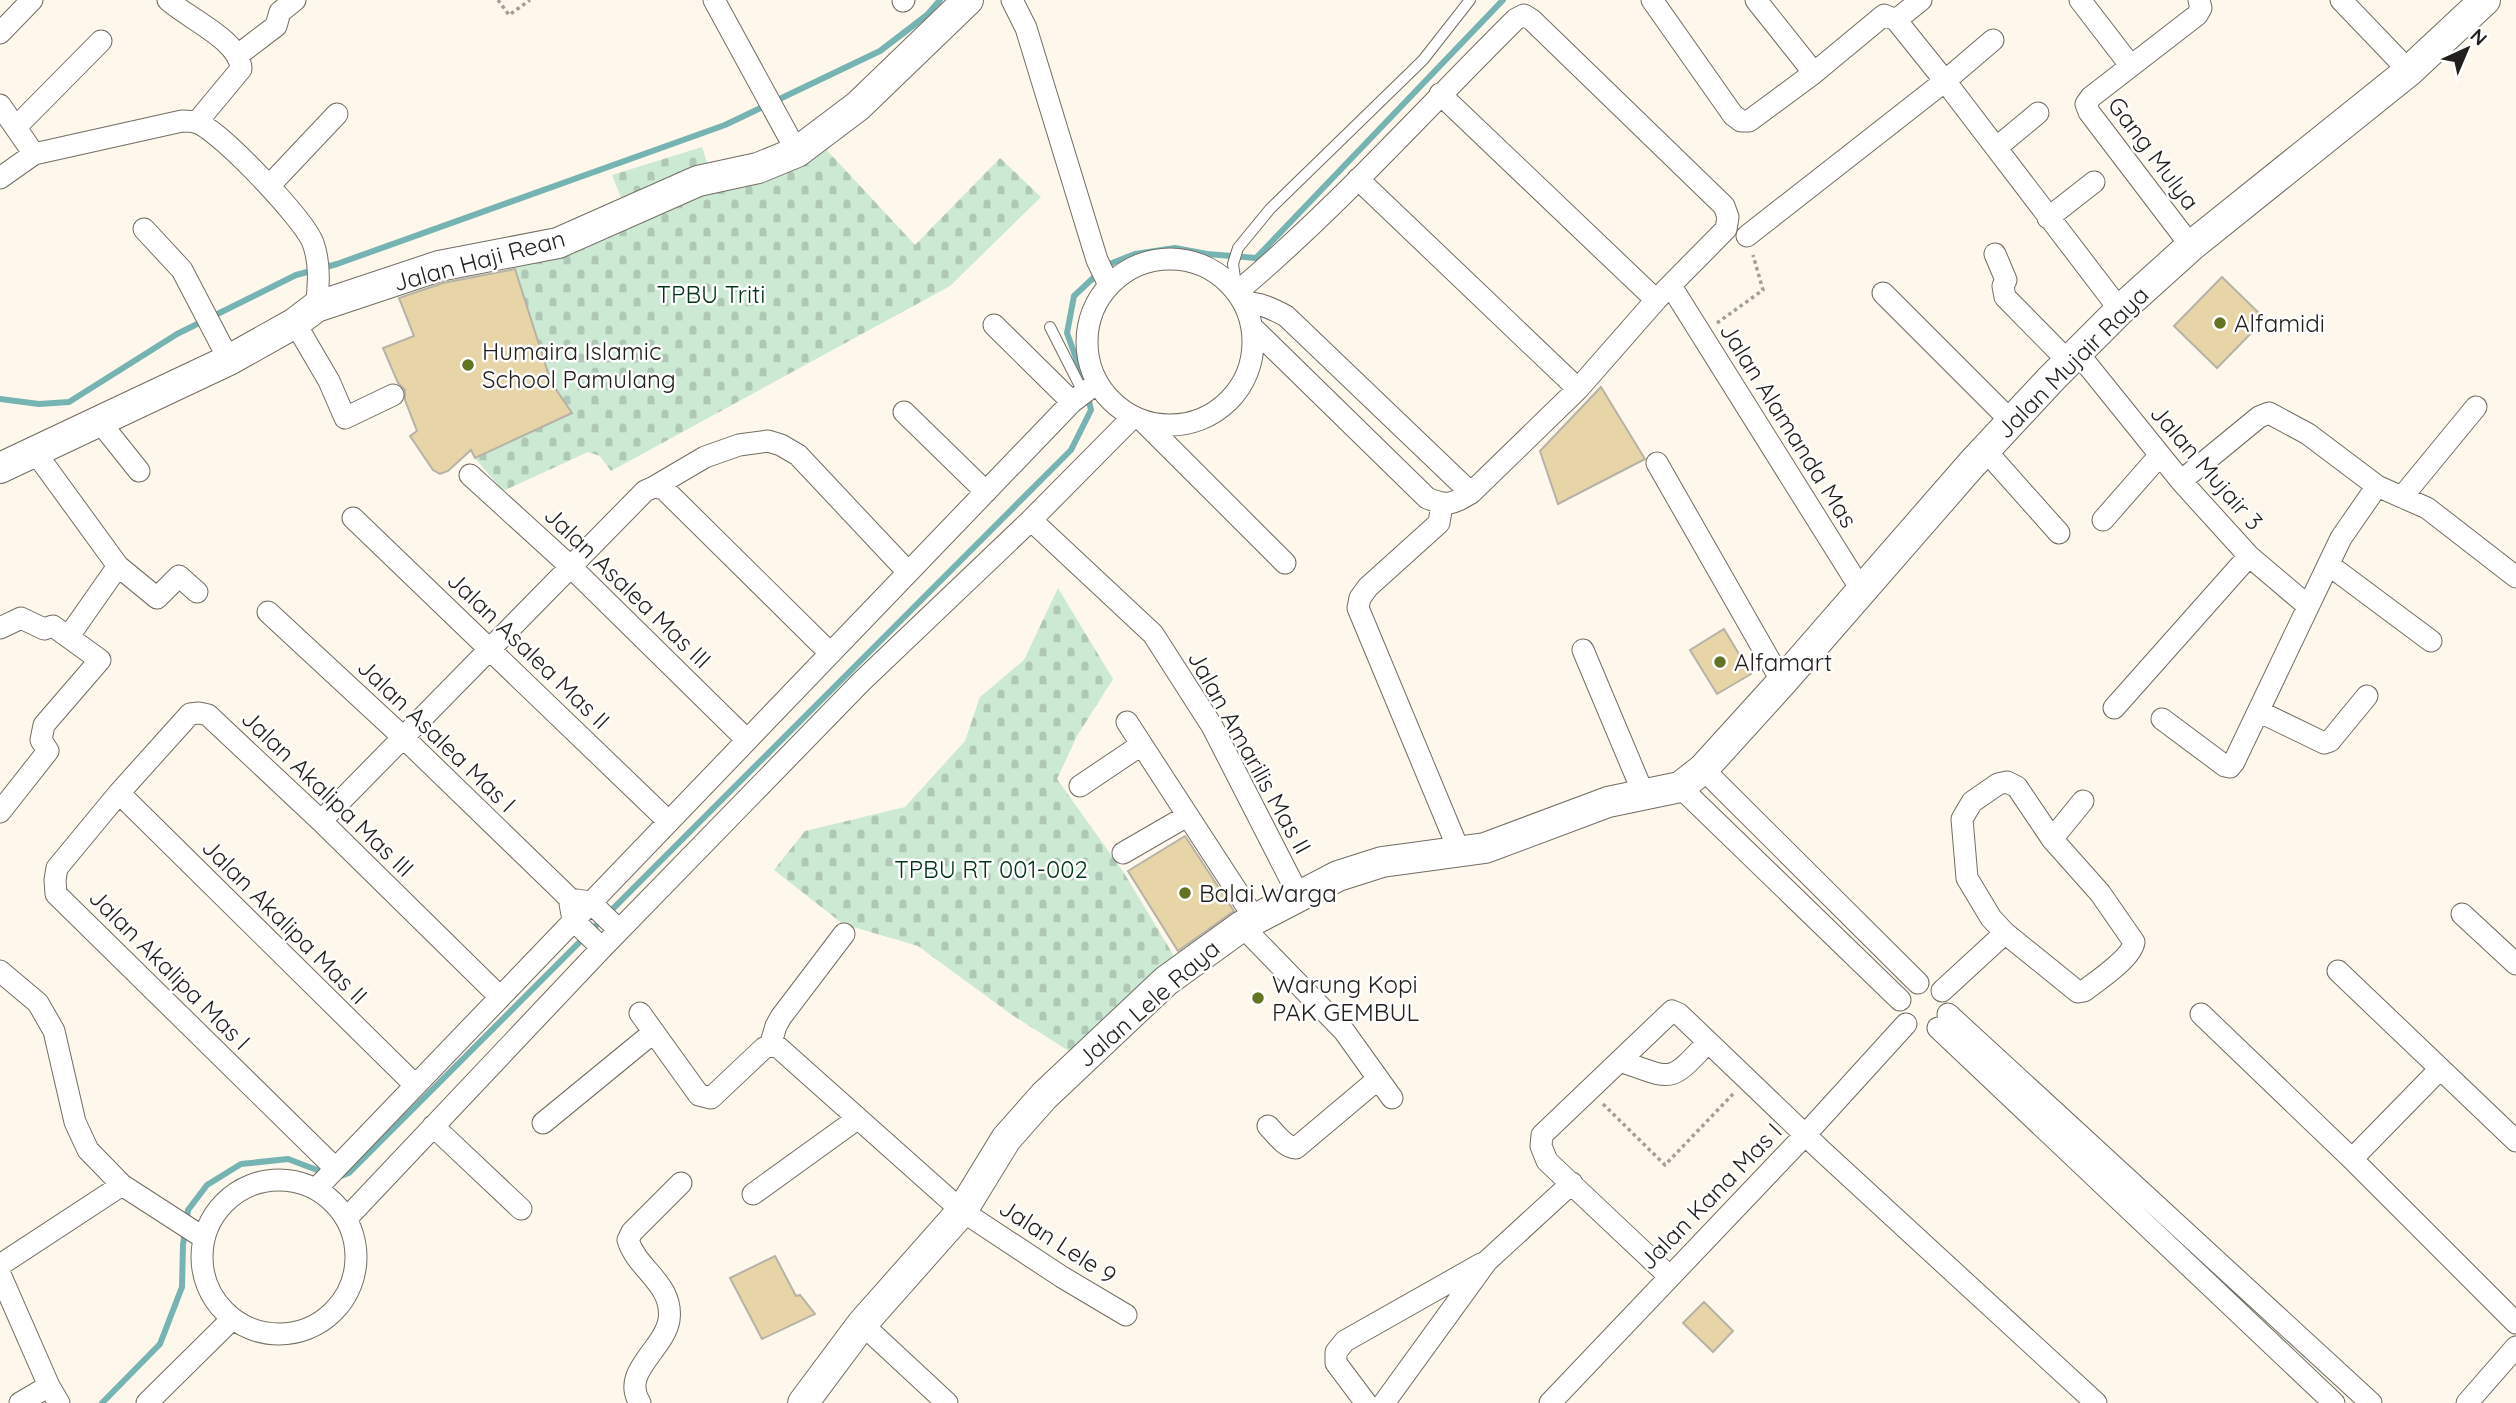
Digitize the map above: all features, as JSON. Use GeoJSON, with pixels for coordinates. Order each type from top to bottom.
{"type":"FeatureCollection","features":[{"type":"Feature","properties":{"kind":"street"},"geometry":{"type":"LineString","coordinates":[[0,33],[32,0]]}},
{"type":"Feature","properties":{"kind":"street"},"geometry":{"type":"LineString","coordinates":[[168,0],[180,12],[207,27],[238,55],[241,69],[197,122]]}},
{"type":"Feature","properties":{"kind":"street"},"geometry":{"type":"LineString","coordinates":[[238,55],[276,26],[280,12],[295,0]]}},
{"type":"Feature","properties":{"kind":"street"},"geometry":{"type":"LineString","coordinates":[[714,0],[797,152]]}},
{"type":"Feature","properties":{"kind":"street","name":"Jalan Haji Rean"},"geometry":{"type":"LineString","coordinates":[[0,468],[229,360],[310,305],[439,266],[558,243],[698,181],[758,168],[797,152],[858,106],[968,0]]}},
{"type":"Feature","properties":{"kind":"street"},"geometry":{"type":"LineString","coordinates":[[1012,0],[1038,61],[1097,260],[1109,285]]}},
{"type":"Feature","properties":{"kind":"street"},"geometry":{"type":"LineString","coordinates":[[1652,0],[1733,115],[1741,121],[1757,117],[1814,73],[1884,12],[1921,0]]}},
{"type":"Feature","properties":{"kind":"street"},"geometry":{"type":"LineString","coordinates":[[1756,0],[1814,73]]}},
{"type":"Feature","properties":{"kind":"street","name":"Gang Mulya"},"geometry":{"type":"LineString","coordinates":[[2080,0],[2130,65]]}},
{"type":"Feature","properties":{"kind":"street","name":"Gang Mulya"},"geometry":{"type":"LineString","coordinates":[[2191,246],[2089,112],[2086,104],[2130,65],[2197,15],[2202,8],[2199,0]]}},
{"type":"Feature","properties":{"kind":"street"},"geometry":{"type":"LineString","coordinates":[[2341,0],[2409,71]]}},
{"type":"Feature","properties":{"kind":"street","name":"Jalan Mujair Raya"},"geometry":{"type":"LineString","coordinates":[[1692,778],[1783,682],[2011,421],[2120,310],[2191,246],[2409,71],[2484,0]]}},
{"type":"Feature","properties":{"kind":"street"},"geometry":{"type":"LineString","coordinates":[[1884,12],[1945,81],[2120,310]]}},
{"type":"Feature","properties":{"kind":"street"},"geometry":{"type":"LineString","coordinates":[[1240,297],[1440,94],[1516,19],[1524,15],[1724,206],[1728,217],[1726,229],[1578,389],[1471,493],[1454,503],[1442,504],[1427,498],[1253,328]]}},
{"type":"Feature","properties":{"kind":"street"},"geometry":{"type":"LineString","coordinates":[[1747,236],[1945,81],[1993,40]]}},
{"type":"Feature","properties":{"kind":"street"},"geometry":{"type":"LineString","coordinates":[[16,127],[101,41]]}},
{"type":"Feature","properties":{"kind":"street","name":"Jalan Alamanda Mas"},"geometry":{"type":"LineString","coordinates":[[1440,94],[1664,293],[1702,335],[1862,591]]}},
{"type":"Feature","properties":{"kind":"street"},"geometry":{"type":"LineString","coordinates":[[0,105],[34,154]]}},
{"type":"Feature","properties":{"kind":"street"},"geometry":{"type":"LineString","coordinates":[[1996,148],[2038,113]]}},
{"type":"Feature","properties":{"kind":"street"},"geometry":{"type":"LineString","coordinates":[[269,186],[337,114]]}},
{"type":"Feature","properties":{"kind":"street"},"geometry":{"type":"LineString","coordinates":[[0,178],[34,154],[182,121],[197,122],[269,186],[292,211],[313,243],[316,261],[310,305],[329,381],[345,418],[393,395]]}},
{"type":"Feature","properties":{"kind":"street"},"geometry":{"type":"LineString","coordinates":[[1358,179],[1578,389]]}},
{"type":"Feature","properties":{"kind":"street"},"geometry":{"type":"LineString","coordinates":[[2048,218],[2094,182]]}},
{"type":"Feature","properties":{"kind":"street"},"geometry":{"type":"LineString","coordinates":[[144,229],[182,270],[229,360]]}},
{"type":"Feature","properties":{"kind":"street","name":"Jalan Mujair 3"},"geometry":{"type":"LineString","coordinates":[[1994,254],[2006,280],[2003,286],[2005,297],[2073,357],[2249,556],[2308,606]]}},
{"type":"Feature","properties":{"kind":"street"},"geometry":{"type":"LineString","coordinates":[[316,1189],[573,920],[580,900],[668,821],[1084,392],[1090,364],[1087,343],[1089,322],[1096,302],[1109,285],[1126,271],[1147,261],[1170,258],[1192,262],[1211,270],[1240,297],[1253,328],[1254,350],[1249,371],[1240,390],[1225,406],[1208,418],[1166,426],[1139,419],[1084,392],[994,325]]}},
{"type":"Feature","properties":{"kind":"street"},"geometry":{"type":"LineString","coordinates":[[1883,293],[2011,421]]}},
{"type":"Feature","properties":{"kind":"street"},"geometry":{"type":"LineString","coordinates":[[1240,297],[1286,316],[1471,493]]}},
{"type":"Feature","properties":{"kind":"street"},"geometry":{"type":"LineString","coordinates":[[2403,497],[2476,407]]}},
{"type":"Feature","properties":{"kind":"street"},"geometry":{"type":"LineString","coordinates":[[904,412],[986,492]]}},
{"type":"Feature","properties":{"kind":"street"},"geometry":{"type":"LineString","coordinates":[[2181,481],[2259,417],[2269,413],[2308,434],[2376,486],[2427,508],[2516,577]]}},
{"type":"Feature","properties":{"kind":"street"},"geometry":{"type":"LineString","coordinates":[[346,1219],[619,930],[861,682],[1139,419]]}},
{"type":"Feature","properties":{"kind":"street"},"geometry":{"type":"LineString","coordinates":[[1139,419],[1286,562]]}},
{"type":"Feature","properties":{"kind":"street"},"geometry":{"type":"LineString","coordinates":[[99,421],[139,471]]}},
{"type":"Feature","properties":{"kind":"street"},"geometry":{"type":"LineString","coordinates":[[321,821],[645,491],[705,457],[740,445],[759,442],[768,441],[781,445],[798,455],[908,572]]}},
{"type":"Feature","properties":{"kind":"street"},"geometry":{"type":"LineString","coordinates":[[1985,450],[2060,533]]}},
{"type":"Feature","properties":{"kind":"street"},"geometry":{"type":"LineString","coordinates":[[36,452],[118,566],[157,598],[180,576],[197,592]]}},
{"type":"Feature","properties":{"kind":"street"},"geometry":{"type":"LineString","coordinates":[[2103,520],[2160,456]]}},
{"type":"Feature","properties":{"kind":"street"},"geometry":{"type":"LineString","coordinates":[[1657,463],[1783,682]]}},
{"type":"Feature","properties":{"kind":"street","name":"Jalan Asalea Mas III"},"geometry":{"type":"LineString","coordinates":[[470,475],[571,567],[747,740]]}},
{"type":"Feature","properties":{"kind":"street"},"geometry":{"type":"LineString","coordinates":[[2162,719],[2199,749],[2230,767],[2260,712],[2341,538],[2376,486]]}},
{"type":"Feature","properties":{"kind":"street"},"geometry":{"type":"LineString","coordinates":[[654,487],[664,489],[830,653]]}},
{"type":"Feature","properties":{"kind":"street"},"geometry":{"type":"LineString","coordinates":[[1442,504],[1440,523],[1368,587],[1360,598],[1358,608],[1460,853]]}},
{"type":"Feature","properties":{"kind":"street","name":"Jalan Asalea Mas II"},"geometry":{"type":"LineString","coordinates":[[353,518],[668,821]]}},
{"type":"Feature","properties":{"kind":"street","name":"Jalan Amarilis Mas II"},"geometry":{"type":"LineString","coordinates":[[1031,520],[1153,634],[1212,726],[1298,896]]}},
{"type":"Feature","properties":{"kind":"street"},"geometry":{"type":"LineString","coordinates":[[2114,708],[2249,556]]}},
{"type":"Feature","properties":{"kind":"street"},"geometry":{"type":"LineString","coordinates":[[2329,565],[2431,642]]}},
{"type":"Feature","properties":{"kind":"street"},"geometry":{"type":"LineString","coordinates":[[69,636],[118,566]]}},
{"type":"Feature","properties":{"kind":"street","name":"Jalan Asalea Mas I"},"geometry":{"type":"LineString","coordinates":[[268,612],[580,900],[619,930]]}},
{"type":"Feature","properties":{"kind":"street"},"geometry":{"type":"LineString","coordinates":[[0,628],[21,618],[44,629],[53,626],[100,660],[44,725],[41,740],[48,751],[0,813]]}},
{"type":"Feature","properties":{"kind":"street"},"geometry":{"type":"LineString","coordinates":[[1583,650],[1644,795]]}},
{"type":"Feature","properties":{"kind":"street"},"geometry":{"type":"LineString","coordinates":[[2260,712],[2324,743],[2330,741],[2367,696]]}},
{"type":"Feature","properties":{"kind":"street","name":"Jalan Akalipa Mas III"},"geometry":{"type":"LineString","coordinates":[[119,793],[190,714],[208,715],[321,821],[500,998]]}},
{"type":"Feature","properties":{"kind":"street"},"geometry":{"type":"LineString","coordinates":[[1127,722],[1187,816],[1249,922],[1344,1031],[1392,1098]]}},
{"type":"Feature","properties":{"kind":"street"},"geometry":{"type":"LineString","coordinates":[[1080,786],[1142,745]]}},
{"type":"Feature","properties":{"kind":"street"},"geometry":{"type":"LineString","coordinates":[[1692,778],[1919,983]]}},
{"type":"Feature","properties":{"kind":"street"},"geometry":{"type":"LineString","coordinates":[[1692,778],[1900,1000]]}},
{"type":"Feature","properties":{"kind":"street","name":"Jalan Lele Raya"},"geometry":{"type":"LineString","coordinates":[[803,1403],[862,1324],[962,1211],[1006,1139],[1044,1096],[1166,981],[1208,948],[1249,922],[1338,876],[1382,862],[1485,848],[1608,802],[1644,795],[1692,778]]}},
{"type":"Feature","properties":{"kind":"street"},"geometry":{"type":"LineString","coordinates":[[2007,782],[2017,787],[2052,839],[2100,893],[2134,942],[2134,949],[2084,991],[2078,992],[2005,933],[1992,918],[1967,878],[1962,819],[1972,802],[1997,784],[2007,782]]}},
{"type":"Feature","properties":{"kind":"street","name":"Jalan Akalipa Mas II"},"geometry":{"type":"LineString","coordinates":[[119,793],[415,1086]]}},
{"type":"Feature","properties":{"kind":"street","name":"Jalan Akalipa Mas I"},"geometry":{"type":"LineString","coordinates":[[119,793],[57,868],[56,894],[334,1168]]}},
{"type":"Feature","properties":{"kind":"street"},"geometry":{"type":"LineString","coordinates":[[2052,839],[2083,801]]}},
{"type":"Feature","properties":{"kind":"street"},"geometry":{"type":"LineString","coordinates":[[1123,853],[1187,816]]}},
{"type":"Feature","properties":{"kind":"street"},"geometry":{"type":"LineString","coordinates":[[2462,914],[2516,964]]}},
{"type":"Feature","properties":{"kind":"street"},"geometry":{"type":"LineString","coordinates":[[573,920],[602,948]]}},
{"type":"Feature","properties":{"kind":"street"},"geometry":{"type":"LineString","coordinates":[[1942,990],[2005,933]]}},
{"type":"Feature","properties":{"kind":"street"},"geometry":{"type":"LineString","coordinates":[[640,1013],[699,1095],[711,1098],[764,1048],[770,1046],[781,1017],[844,934]]}},
{"type":"Feature","properties":{"kind":"street"},"geometry":{"type":"LineString","coordinates":[[0,971],[38,1003],[54,1031],[81,1139],[88,1150],[122,1185],[193,1231],[212,1296],[232,1319],[260,1332],[290,1334],[318,1324],[341,1304],[354,1277],[356,1247],[346,1219],[333,1202],[316,1189],[289,1181],[261,1182],[236,1193],[193,1231]]}},
{"type":"Feature","properties":{"kind":"street"},"geometry":{"type":"LineString","coordinates":[[2339,971],[2439,1070],[2516,1141]]}},
{"type":"Feature","properties":{"kind":"street"},"geometry":{"type":"LineString","coordinates":[[1919,983],[1927,983],[1942,990],[1948,999],[1943,1021],[1921,1032],[1906,1024],[1900,1000],[1911,986],[1919,983]]}},
{"type":"Feature","properties":{"kind":"street"},"geometry":{"type":"LineString","coordinates":[[1669,1276],[1548,1161],[1541,1146],[1542,1135],[1672,1011],[1679,1014],[1746,1080],[2096,1403]]}},
{"type":"Feature","properties":{"kind":"street"},"geometry":{"type":"LineString","coordinates":[[2201,1014],[2353,1159],[2516,1323]]}},
{"type":"Feature","properties":{"kind":"street"},"geometry":{"type":"LineString","coordinates":[[1943,1021],[2334,1403]]}},
{"type":"Feature","properties":{"kind":"street"},"geometry":{"type":"LineString","coordinates":[[1943,1021],[2371,1403]]}},
{"type":"Feature","properties":{"kind":"street","name":"Jalan Kana Mas I"},"geometry":{"type":"LineString","coordinates":[[1550,1403],[1805,1135],[1906,1024]]}},
{"type":"Feature","properties":{"kind":"street"},"geometry":{"type":"LineString","coordinates":[[543,1123],[654,1032]]}},
{"type":"Feature","properties":{"kind":"street"},"geometry":{"type":"LineString","coordinates":[[1620,1061],[1664,1076],[1675,1074],[1707,1042]]}},
{"type":"Feature","properties":{"kind":"street","name":"Jalan Lele 9"},"geometry":{"type":"LineString","coordinates":[[770,1046],[778,1047],[962,1211],[1062,1277],[1126,1315]]}},
{"type":"Feature","properties":{"kind":"street"},"geometry":{"type":"LineString","coordinates":[[2353,1159],[2439,1070]]}},
{"type":"Feature","properties":{"kind":"street"},"geometry":{"type":"LineString","coordinates":[[1268,1126],[1291,1148],[1296,1148],[1378,1079]]}},
{"type":"Feature","properties":{"kind":"street"},"geometry":{"type":"LineString","coordinates":[[754,1194],[857,1119]]}},
{"type":"Feature","properties":{"kind":"street"},"geometry":{"type":"LineString","coordinates":[[433,1126],[521,1209]]}},
{"type":"Feature","properties":{"kind":"street"},"geometry":{"type":"LineString","coordinates":[[640,1403],[634,1391],[635,1378],[664,1334],[669,1320],[668,1300],[662,1286],[631,1251],[628,1240],[632,1232],[681,1182]]}},
{"type":"Feature","properties":{"kind":"street"},"geometry":{"type":"LineString","coordinates":[[1384,1403],[1487,1261],[1572,1183]]}},
{"type":"Feature","properties":{"kind":"street"},"geometry":{"type":"LineString","coordinates":[[0,1265],[122,1185]]}},
{"type":"Feature","properties":{"kind":"street"},"geometry":{"type":"LineString","coordinates":[[1366,1403],[1336,1363],[1336,1352],[1345,1341],[1487,1261]]}},
{"type":"Feature","properties":{"kind":"street"},"geometry":{"type":"LineString","coordinates":[[0,1274],[54,1395],[20,1403]]}},
{"type":"Feature","properties":{"kind":"street"},"geometry":{"type":"LineString","coordinates":[[147,1403],[232,1319]]}},
{"type":"Feature","properties":{"kind":"street"},"geometry":{"type":"LineString","coordinates":[[862,1324],[947,1403]]}},
{"type":"Feature","properties":{"kind":"street"},"geometry":{"type":"LineString","coordinates":[[2467,1403],[2516,1347]]}},
{"type":"Feature","properties":{"kind":"lane"},"geometry":{"type":"LineString","coordinates":[[1240,297],[1233,264],[1238,248],[1270,209],[1423,60],[1470,0]]}},
{"type":"Feature","properties":{"kind":"lane"},"geometry":{"type":"LineString","coordinates":[[1049,327],[1084,392]]}},
{"type":"Feature","properties":{"kind":"path"},"geometry":{"type":"LineString","coordinates":[[498,0],[509,15],[530,0]]}},
{"type":"Feature","properties":{"kind":"path"},"geometry":{"type":"LineString","coordinates":[[1702,335],[1763,290],[1747,236]]}},
{"type":"Feature","properties":{"kind":"path"},"geometry":{"type":"LineString","coordinates":[[1589,1090],[1665,1165],[1746,1080]]}},
{"type":"Feature","properties":{"kind":"green space","name":"TPBU Triti"},"geometry":{"type":"Polygon","coordinates":[[[823,146],[915,245],[1000,158],[1041,197],[950,286],[611,471],[600,456],[588,452],[503,491],[475,458],[571,413],[551,382],[514,265],[631,223],[612,175],[702,147],[715,186],[823,146]]]}},
{"type":"Feature","properties":{"kind":"green space","name":"TPBU RT 001-002"},"geometry":{"type":"Polygon","coordinates":[[[1058,588],[1113,679],[1077,736],[1057,779],[1124,873],[1174,956],[1072,1053],[1012,1015],[918,946],[843,924],[774,870],[805,831],[905,807],[965,741],[980,697],[1024,660],[1058,588]]]}},
{"type":"Feature","properties":{"kind":"building","name":"Humaira Islamic School Pamulang"},"geometry":{"type":"Polygon","coordinates":[[[515,269],[551,382],[572,413],[475,458],[471,450],[448,471],[440,474],[433,470],[410,436],[417,431],[405,400],[405,390],[398,383],[383,348],[414,336],[399,298],[443,283],[515,269]]]}},
{"type":"Feature","properties":{"kind":"building","name":"Alfamidi"},"geometry":{"type":"Polygon","coordinates":[[[2222,277],[2265,319],[2217,368],[2174,326],[2222,277]]]}},
{"type":"Feature","properties":{"kind":"building"},"geometry":{"type":"Polygon","coordinates":[[[1601,387],[1645,459],[1558,504],[1540,451],[1601,387]]]}},
{"type":"Feature","properties":{"kind":"building","name":"Alfamart"},"geometry":{"type":"Polygon","coordinates":[[[1724,629],[1751,674],[1717,694],[1690,650],[1724,629]]]}},
{"type":"Feature","properties":{"kind":"building","name":"Balai Warga"},"geometry":{"type":"Polygon","coordinates":[[[1185,836],[1234,911],[1178,951],[1128,871],[1185,836]]]}},
{"type":"Feature","properties":{"kind":"building"},"geometry":{"type":"Polygon","coordinates":[[[775,1256],[796,1296],[800,1295],[815,1314],[762,1339],[730,1278],[775,1256]]]}},
{"type":"Feature","properties":{"kind":"building"},"geometry":{"type":"Polygon","coordinates":[[[1704,1302],[1733,1331],[1713,1352],[1683,1323],[1704,1302]]]}},
{"type":"Feature","properties":{"kind":"waterway"},"geometry":{"type":"LineString","coordinates":[[0,399],[39,404],[69,402],[177,334],[296,275],[337,264],[725,125],[880,51],[927,15],[940,0]]}},
{"type":"Feature","properties":{"kind":"waterway"},"geometry":{"type":"LineString","coordinates":[[1086,386],[1067,333],[1074,296],[1107,265],[1135,254],[1175,248],[1256,258],[1503,0]]}},
{"type":"Feature","properties":{"kind":"waterway"},"geometry":{"type":"LineString","coordinates":[[338,1177],[349,1173],[1071,450],[1091,410],[1088,397]]}},
{"type":"Feature","properties":{"kind":"waterway"},"geometry":{"type":"LineString","coordinates":[[102,1403],[160,1344],[182,1287],[183,1245],[188,1210],[207,1185],[241,1164],[288,1159],[325,1173]]}},
{"type":"Feature","properties":{"kind":"place","name":"Alfamidi"},"geometry":{"type":"Point","coordinates":[2220,323]}},
{"type":"Feature","properties":{"kind":"place","name":"Humaira Islamic School Pamulang"},"geometry":{"type":"Point","coordinates":[468,365]}},
{"type":"Feature","properties":{"kind":"place","name":"Alfamart"},"geometry":{"type":"Point","coordinates":[1720,662]}},
{"type":"Feature","properties":{"kind":"place","name":"Balai Warga"},"geometry":{"type":"Point","coordinates":[1185,893]}},
{"type":"Feature","properties":{"kind":"place","name":"Warung Kopi PAK GEMBUL"},"geometry":{"type":"Point","coordinates":[1258,998]}}]}
